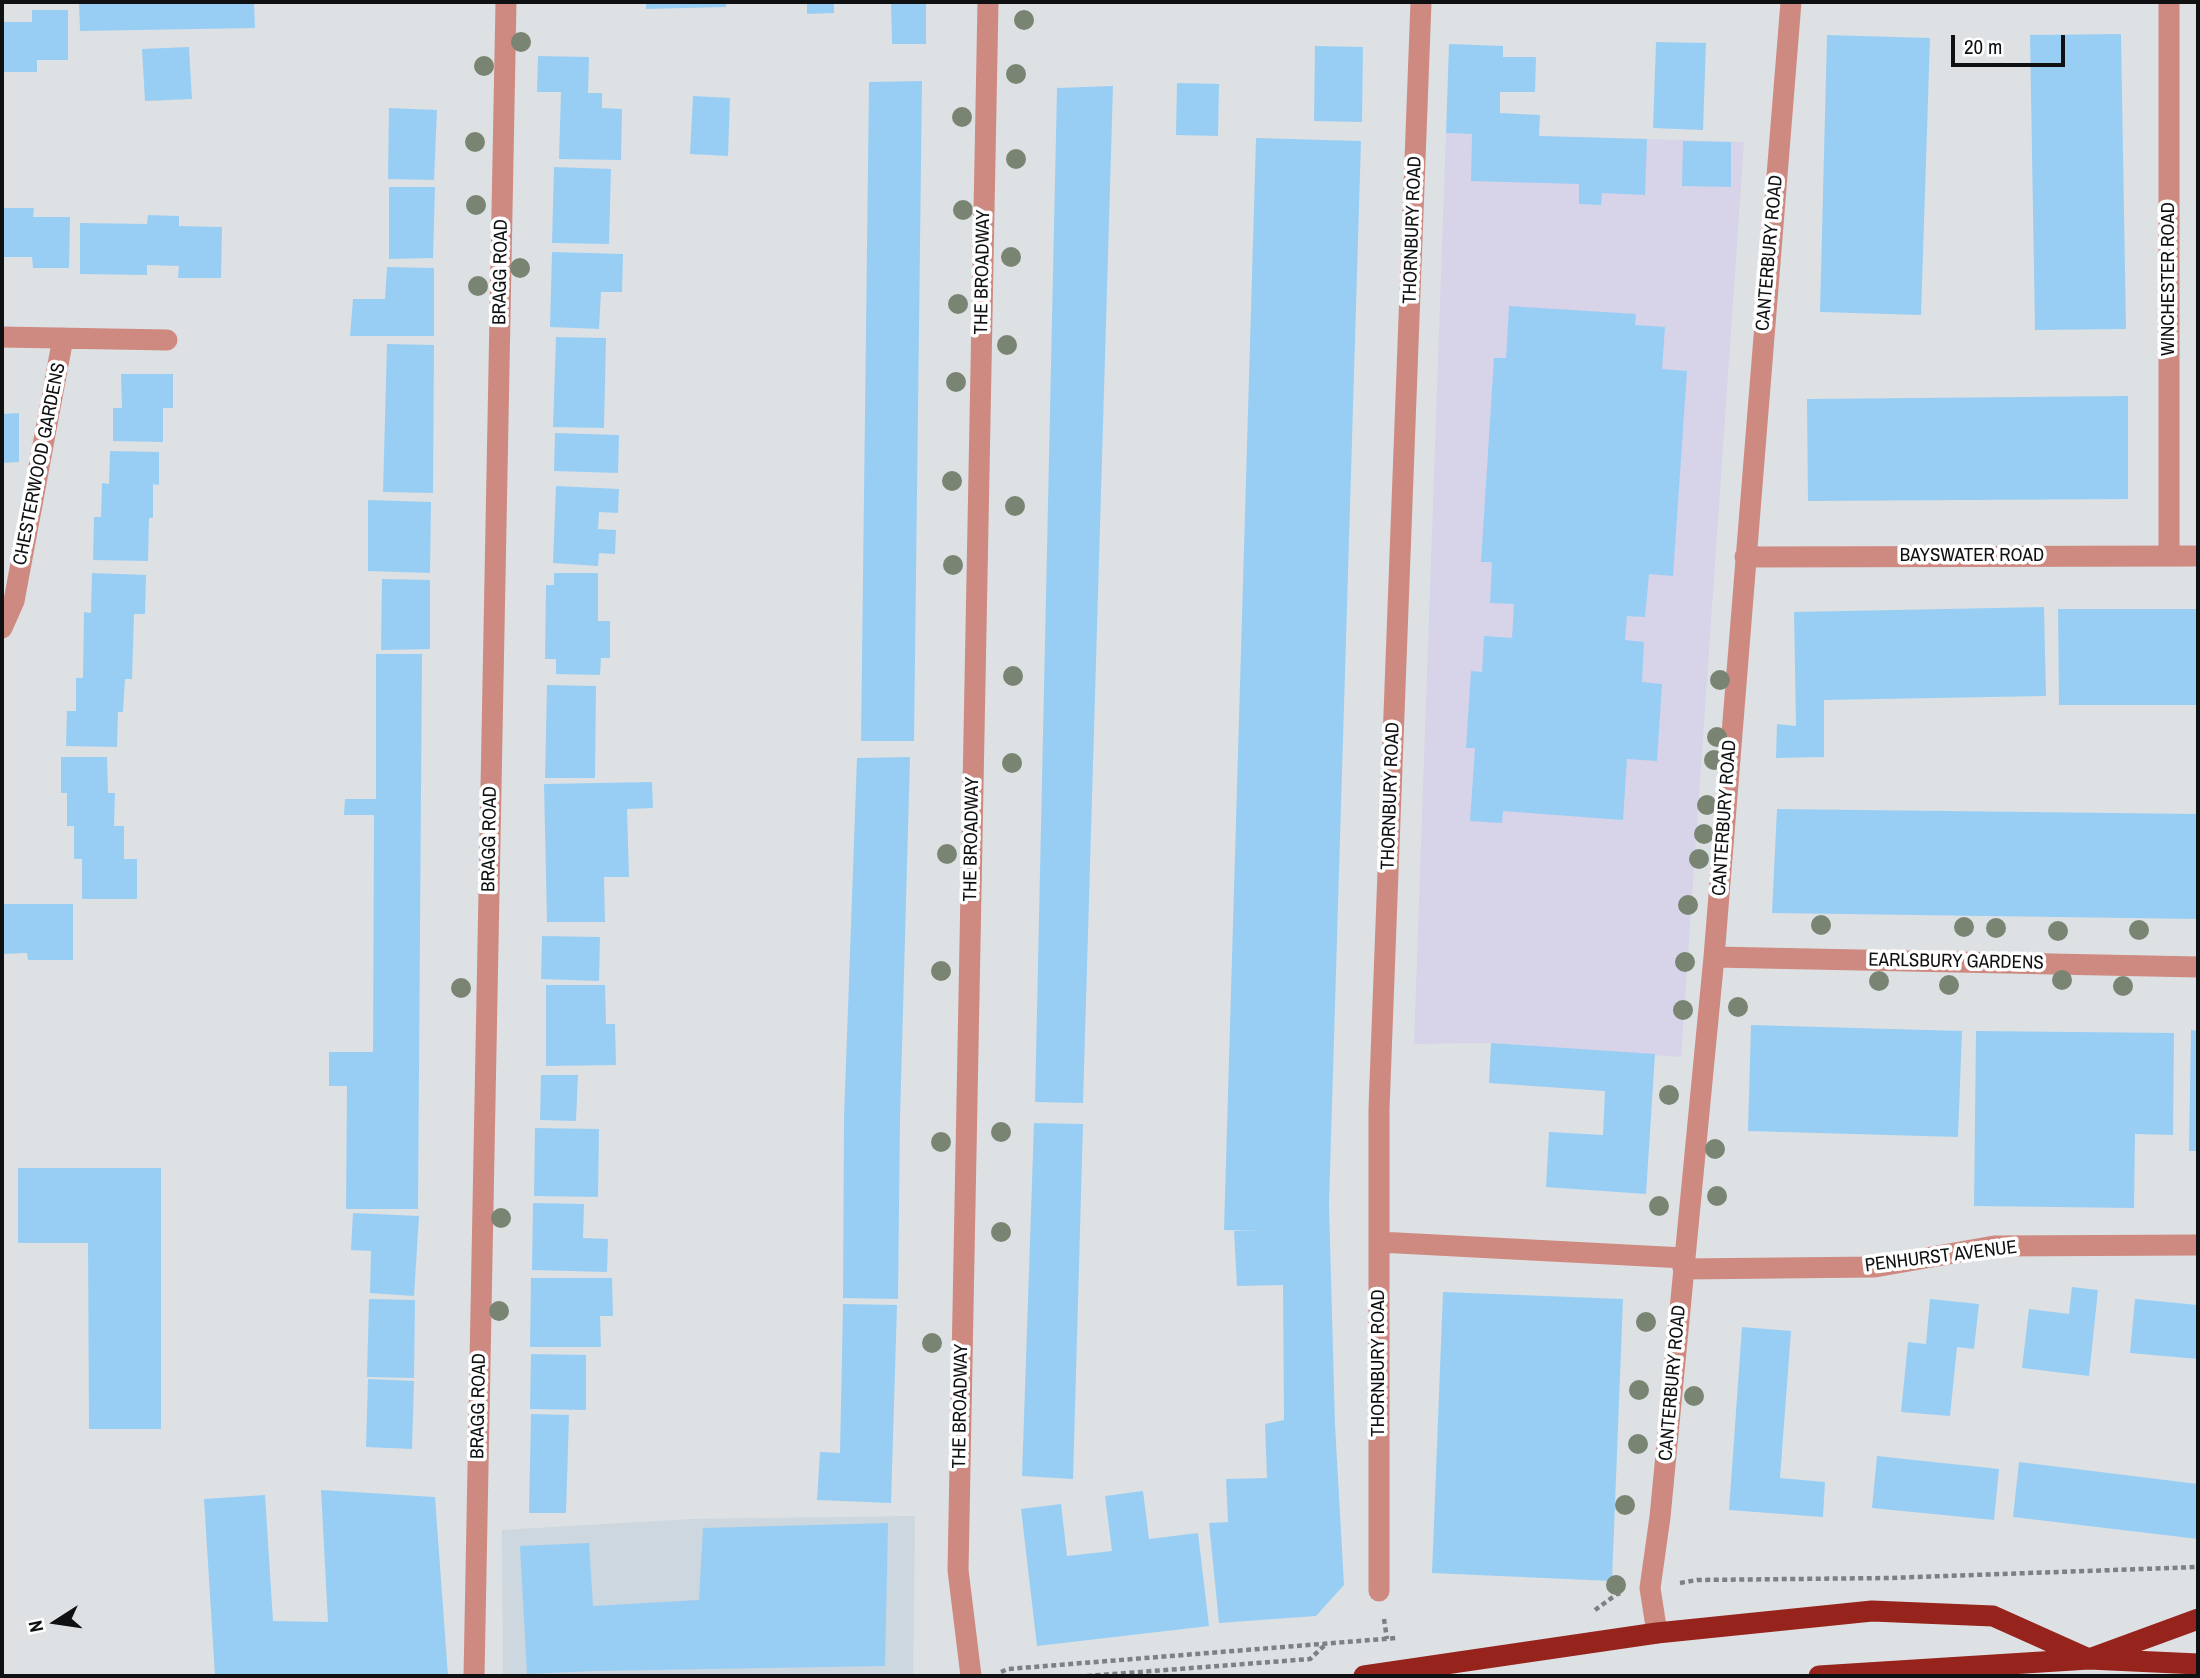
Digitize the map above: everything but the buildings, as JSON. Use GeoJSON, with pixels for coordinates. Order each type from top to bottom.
{"type":"FeatureCollection","features":[{"type":"Feature","properties":{"kind":"highway"},"geometry":{"type":"LineString","coordinates":[[1364,1676],[1657,1633],[1872,1611],[1993,1616],[2088,1659],[2198,1619]]}},
{"type":"Feature","properties":{"kind":"highway"},"geometry":{"type":"LineString","coordinates":[[1819,1676],[2088,1659],[2198,1664]]}},
{"type":"Feature","properties":{"kind":"street","name":"BRAGG ROAD"},"geometry":{"type":"LineString","coordinates":[[474,1676],[506,2]]}},
{"type":"Feature","properties":{"kind":"street","name":"THE BROADWAY"},"geometry":{"type":"LineString","coordinates":[[971,1676],[958,1570],[988,2]]}},
{"type":"Feature","properties":{"kind":"street","name":"THORNBURY ROAD"},"geometry":{"type":"LineString","coordinates":[[1379,1591],[1379,1109],[1421,2]]}},
{"type":"Feature","properties":{"kind":"street","name":"CANTERBURY ROAD"},"geometry":{"type":"LineString","coordinates":[[1657,1633],[1650,1588],[1660,1517],[1714,957],[1791,2]]}},
{"type":"Feature","properties":{"kind":"street","name":"WINCHESTER ROAD"},"geometry":{"type":"LineString","coordinates":[[2169,2],[2169,555]]}},
{"type":"Feature","properties":{"kind":"street","name":"CHESTERWOOD GARDENS"},"geometry":{"type":"LineString","coordinates":[[2,337],[167,340]]}},
{"type":"Feature","properties":{"kind":"street","name":"CHESTERWOOD GARDENS"},"geometry":{"type":"LineString","coordinates":[[2,628],[14,601],[63,338]]}},
{"type":"Feature","properties":{"kind":"street","name":"BAYSWATER ROAD"},"geometry":{"type":"LineString","coordinates":[[1745,556],[2198,556]]}},
{"type":"Feature","properties":{"kind":"street","name":"EARLSBURY GARDENS"},"geometry":{"type":"LineString","coordinates":[[1714,957],[2198,967]]}},
{"type":"Feature","properties":{"kind":"street","name":"PENHURST AVENUE"},"geometry":{"type":"LineString","coordinates":[[1379,1242],[1684,1263],[1875,1267],[1994,1246],[2198,1245]]}},
{"type":"Feature","properties":{"kind":"path"},"geometry":{"type":"LineString","coordinates":[[1697,1580],[1889,1578],[2198,1567]]}},
{"type":"Feature","properties":{"kind":"path"},"geometry":{"type":"LineString","coordinates":[[1592,1612],[1617,1594]]}},
{"type":"Feature","properties":{"kind":"path"},"geometry":{"type":"LineString","coordinates":[[990,1676],[1008,1669],[1401,1637]]}},
{"type":"Feature","properties":{"kind":"path"},"geometry":{"type":"LineString","coordinates":[[1087,1676],[1310,1659],[1325,1644]]}},
{"type":"Feature","properties":{"kind":"shaded area"},"geometry":{"type":"Polygon","coordinates":[[[1446,133],[1744,142],[1681,1057],[1491,1043],[1414,1044],[1446,133]]]}},
{"type":"Feature","properties":{"kind":"shaded area"},"geometry":{"type":"Polygon","coordinates":[[[915,1516],[913,1674],[503,1676],[502,1530],[691,1519],[915,1516]]]}}]}
